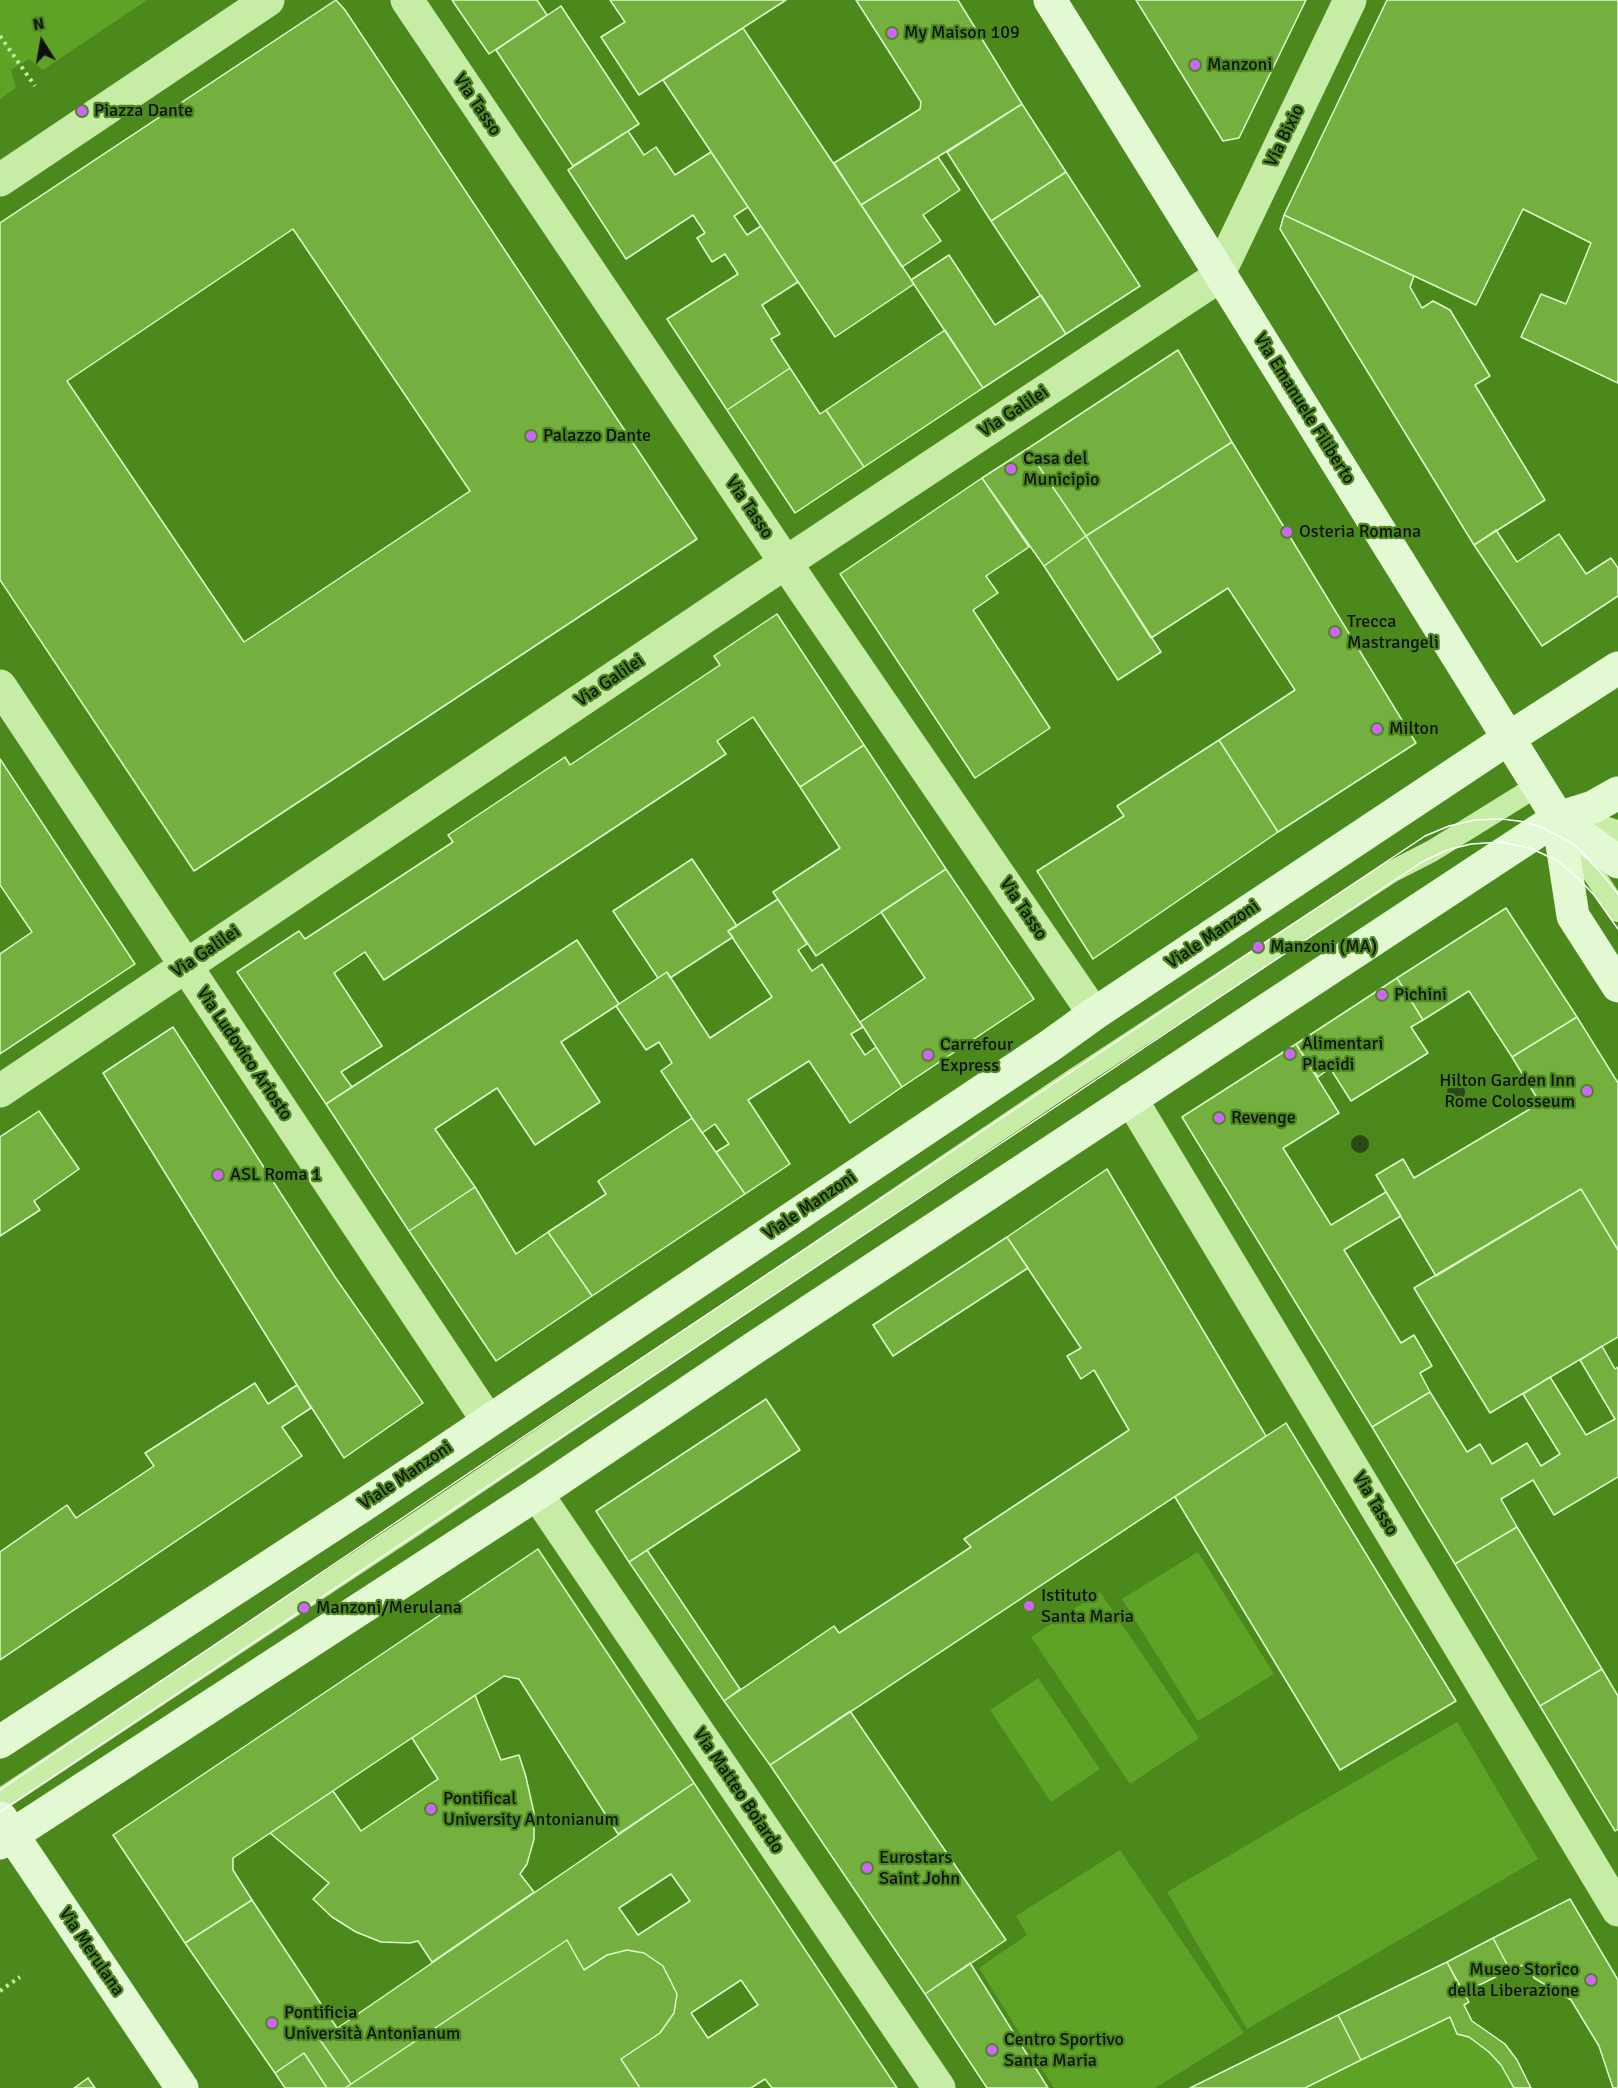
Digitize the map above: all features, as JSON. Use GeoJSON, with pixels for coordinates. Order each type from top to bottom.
{"type":"FeatureCollection","features":[{"type":"Feature","properties":{"kind":"main road","name":"Via Emanuele Filiberto"},"geometry":{"type":"LineString","coordinates":[[1050,0],[1558,818],[1618,862]]}},
{"type":"Feature","properties":{"kind":"main road","name":"Viale Manzoni"},"geometry":{"type":"LineString","coordinates":[[0,1742],[488,1421],[1094,1014],[1618,668]]}},
{"type":"Feature","properties":{"kind":"main road"},"geometry":{"type":"LineString","coordinates":[[4,1832],[537,1494],[757,1346],[1558,818],[1593,807],[1618,793]]}},
{"type":"Feature","properties":{"kind":"main road","name":"Via Emanuele Filiberto"},"geometry":{"type":"LineString","coordinates":[[1558,818],[1574,916],[1618,986]]}},
{"type":"Feature","properties":{"kind":"main road","name":"Via Merulana"},"geometry":{"type":"LineString","coordinates":[[4,1832],[182,2088]]}},
{"type":"Feature","properties":{"kind":"street"},"geometry":{"type":"LineString","coordinates":[[0,180],[268,0]]}},
{"type":"Feature","properties":{"kind":"street","name":"Via Tasso"},"geometry":{"type":"LineString","coordinates":[[407,0],[786,563],[1094,1014]]}},
{"type":"Feature","properties":{"kind":"street","name":"Via Bixio"},"geometry":{"type":"LineString","coordinates":[[1219,272],[1350,0]]}},
{"type":"Feature","properties":{"kind":"street","name":"Via Galilei"},"geometry":{"type":"LineString","coordinates":[[0,1091],[1212,280],[1219,272]]}},
{"type":"Feature","properties":{"kind":"street","name":"Via Ludovico Ariosto"},"geometry":{"type":"LineString","coordinates":[[0,686],[488,1421]]}},
{"type":"Feature","properties":{"kind":"street"},"geometry":{"type":"LineString","coordinates":[[1558,818],[1618,837]]}},
{"type":"Feature","properties":{"kind":"street","name":"Via Tasso"},"geometry":{"type":"LineString","coordinates":[[1131,1099],[1618,1910]]}},
{"type":"Feature","properties":{"kind":"street","name":"Via Matteo Boiardo"},"geometry":{"type":"LineString","coordinates":[[537,1494],[939,2088]]}},
{"type":"Feature","properties":{"kind":"lane"},"geometry":{"type":"LineString","coordinates":[[0,1800],[412,1526],[1073,1080],[1391,872],[1432,851],[1538,786]]}},
{"type":"Feature","properties":{"kind":"lane","name":"Via Emanuele Filiberto"},"geometry":{"type":"LineString","coordinates":[[1558,818],[1618,911]]}},
{"type":"Feature","properties":{"kind":"path"},"geometry":{"type":"LineString","coordinates":[[0,36],[35,86]]}},
{"type":"Feature","properties":{"kind":"path"},"geometry":{"type":"LineString","coordinates":[[0,1991],[20,1977]]}},
{"type":"Feature","properties":{"kind":"green space"},"geometry":{"type":"Polygon","coordinates":[[[0,0],[147,0],[43,70],[29,59],[11,70],[16,88],[0,99],[0,0]]]}},
{"type":"Feature","properties":{"kind":"green space"},"geometry":{"type":"Polygon","coordinates":[[[1198,1552],[1274,1674],[1198,1721],[1122,1599],[1198,1552]]]}},
{"type":"Feature","properties":{"kind":"green space"},"geometry":{"type":"Polygon","coordinates":[[[1100,1592],[1199,1738],[1130,1784],[1031,1637],[1100,1592]]]}},
{"type":"Feature","properties":{"kind":"green space"},"geometry":{"type":"Polygon","coordinates":[[[1038,1678],[1100,1769],[1051,1802],[990,1710],[1038,1678]]]}},
{"type":"Feature","properties":{"kind":"green space"},"geometry":{"type":"Polygon","coordinates":[[[1457,1722],[1538,1859],[1247,2029],[1167,1892],[1457,1722]]]}},
{"type":"Feature","properties":{"kind":"green space"},"geometry":{"type":"Polygon","coordinates":[[[1120,1850],[1244,2033],[1155,2088],[1054,2088],[979,1968],[1027,1935],[1016,1916],[1120,1850]]]}},
{"type":"Feature","properties":{"kind":"green space"},"geometry":{"type":"Polygon","coordinates":[[[1450,2017],[1457,2034],[1469,2037],[1489,2052],[1501,2065],[1514,2088],[1305,2088],[1450,2017]]]}},
{"type":"Feature","properties":{"kind":"building","name":"Palazzo Dante"},"geometry":{"type":"Polygon","coordinates":[[[336,0],[345,10],[697,539],[194,871],[0,580],[0,223],[336,0]],[[293,229],[67,381],[244,642],[470,491],[293,229]]]}},
{"type":"Feature","properties":{"kind":"building"},"geometry":{"type":"Polygon","coordinates":[[[452,0],[537,0],[547,15],[489,54],[452,0]]]}},
{"type":"Feature","properties":{"kind":"building"},"geometry":{"type":"Polygon","coordinates":[[[610,0],[786,0],[639,95],[601,37],[625,22],[610,0]]]}},
{"type":"Feature","properties":{"kind":"building"},"geometry":{"type":"Polygon","coordinates":[[[856,0],[958,0],[1022,104],[861,205],[834,163],[920,109],[921,102],[856,0]]]}},
{"type":"Feature","properties":{"kind":"building"},"geometry":{"type":"Polygon","coordinates":[[[1136,0],[1306,0],[1239,138],[1223,141],[1136,0]]]}},
{"type":"Feature","properties":{"kind":"building"},"geometry":{"type":"Polygon","coordinates":[[[1387,0],[1618,0],[1618,383],[1521,337],[1541,294],[1566,304],[1591,243],[1523,209],[1476,305],[1284,215],[1387,0]]]}},
{"type":"Feature","properties":{"kind":"building"},"geometry":{"type":"Polygon","coordinates":[[[561,6],[639,124],[573,166],[496,50],[561,6]]]}},
{"type":"Feature","properties":{"kind":"building"},"geometry":{"type":"Polygon","coordinates":[[[743,28],[914,284],[835,337],[663,80],[743,28]]]}},
{"type":"Feature","properties":{"kind":"building"},"geometry":{"type":"Polygon","coordinates":[[[1022,104],[1066,172],[991,221],[947,152],[1022,104]]]}},
{"type":"Feature","properties":{"kind":"building"},"geometry":{"type":"Polygon","coordinates":[[[628,131],[644,155],[656,147],[675,175],[711,152],[748,207],[734,216],[747,235],[761,226],[798,282],[762,305],[780,334],[771,339],[790,368],[727,410],[667,319],[738,274],[725,254],[712,262],[697,238],[705,233],[693,215],[626,259],[568,170],[628,131]]]}},
{"type":"Feature","properties":{"kind":"building"},"geometry":{"type":"Polygon","coordinates":[[[938,157],[960,190],[923,215],[941,241],[902,267],[861,205],[938,157]]]}},
{"type":"Feature","properties":{"kind":"building"},"geometry":{"type":"Polygon","coordinates":[[[1066,172],[1140,286],[1066,334],[991,221],[1066,172]]]}},
{"type":"Feature","properties":{"kind":"building"},"geometry":{"type":"Polygon","coordinates":[[[1284,215],[1414,276],[1410,287],[1422,308],[1433,301],[1450,310],[1490,376],[1475,385],[1545,500],[1474,545],[1280,229],[1284,215]]]}},
{"type":"Feature","properties":{"kind":"building"},"geometry":{"type":"Polygon","coordinates":[[[949,255],[995,325],[1041,295],[1066,334],[983,388],[911,280],[949,255]]]}},
{"type":"Feature","properties":{"kind":"building"},"geometry":{"type":"Polygon","coordinates":[[[945,330],[983,388],[864,467],[826,410],[945,330]]]}},
{"type":"Feature","properties":{"kind":"building"},"geometry":{"type":"Polygon","coordinates":[[[1178,350],[1232,442],[1086,536],[1027,449],[1178,350]]]}},
{"type":"Feature","properties":{"kind":"building"},"geometry":{"type":"Polygon","coordinates":[[[790,368],[820,414],[826,410],[864,467],[795,513],[727,410],[790,368]]]}},
{"type":"Feature","properties":{"kind":"building"},"geometry":{"type":"Polygon","coordinates":[[[1232,442],[1416,743],[1278,832],[1219,740],[1295,690],[1228,588],[1151,638],[1086,536],[1232,442]]]}},
{"type":"Feature","properties":{"kind":"building"},"geometry":{"type":"Polygon","coordinates":[[[1027,449],[1086,536],[1044,566],[982,478],[1027,449]]]}},
{"type":"Feature","properties":{"kind":"building"},"geometry":{"type":"Polygon","coordinates":[[[982,478],[1029,547],[986,576],[998,593],[973,610],[1050,728],[975,778],[840,574],[982,478]]]}},
{"type":"Feature","properties":{"kind":"building"},"geometry":{"type":"Polygon","coordinates":[[[1496,530],[1517,562],[1559,534],[1586,574],[1611,558],[1618,568],[1618,596],[1542,646],[1474,545],[1496,530]]]}},
{"type":"Feature","properties":{"kind":"building"},"geometry":{"type":"Polygon","coordinates":[[[1086,536],[1161,652],[1118,680],[1044,566],[1086,536]]]}},
{"type":"Feature","properties":{"kind":"building"},"geometry":{"type":"Polygon","coordinates":[[[777,614],[864,745],[800,787],[753,717],[717,741],[726,754],[384,980],[365,952],[334,973],[382,1046],[341,1072],[352,1087],[326,1104],[237,972],[299,931],[305,939],[453,842],[448,835],[565,757],[570,765],[720,665],[714,656],[777,614]]]}},
{"type":"Feature","properties":{"kind":"building"},"geometry":{"type":"Polygon","coordinates":[[[1219,740],[1278,832],[1093,959],[1037,871],[1124,816],[1117,806],[1219,740]]]}},
{"type":"Feature","properties":{"kind":"building"},"geometry":{"type":"Polygon","coordinates":[[[864,745],[946,869],[816,956],[773,892],[840,848],[800,787],[864,745]]]}},
{"type":"Feature","properties":{"kind":"building"},"geometry":{"type":"Polygon","coordinates":[[[0,759],[135,964],[0,1054],[0,954],[32,932],[0,885],[0,759]]]}},
{"type":"Feature","properties":{"kind":"building"},"geometry":{"type":"Polygon","coordinates":[[[692,859],[737,926],[728,931],[733,937],[670,978],[667,972],[658,978],[613,911],[692,859]]]}},
{"type":"Feature","properties":{"kind":"building"},"geometry":{"type":"Polygon","coordinates":[[[946,869],[1034,999],[902,1087],[860,1022],[925,978],[881,912],[946,869]]]}},
{"type":"Feature","properties":{"kind":"building"},"geometry":{"type":"Polygon","coordinates":[[[778,899],[807,944],[798,950],[812,971],[822,964],[863,1027],[851,1034],[865,1055],[876,1047],[902,1087],[850,1123],[809,1061],[748,1100],[790,1164],[745,1194],[716,1152],[729,1144],[715,1124],[702,1133],[661,1071],[672,1063],[659,1042],[646,1050],[616,1006],[667,972],[710,1038],[772,997],[728,931],[778,899]]]}},
{"type":"Feature","properties":{"kind":"building"},"geometry":{"type":"Polygon","coordinates":[[[1506,908],[1577,1017],[1512,1057],[1469,991],[1423,1020],[1397,978],[1506,908]]]}},
{"type":"Feature","properties":{"kind":"building"},"geometry":{"type":"Polygon","coordinates":[[[577,940],[619,1004],[561,1042],[600,1102],[535,1145],[497,1088],[435,1129],[475,1187],[409,1231],[326,1104],[577,940]]]}},
{"type":"Feature","properties":{"kind":"building"},"geometry":{"type":"Polygon","coordinates":[[[1397,978],[1423,1020],[1411,1027],[1428,1053],[1351,1101],[1330,1068],[1318,1077],[1296,1044],[1397,978]]]}},
{"type":"Feature","properties":{"kind":"building"},"geometry":{"type":"Polygon","coordinates":[[[1577,1017],[1618,1083],[1618,1250],[1581,1189],[1436,1276],[1376,1175],[1403,1159],[1414,1178],[1540,1103],[1512,1057],[1577,1017]]]}},
{"type":"Feature","properties":{"kind":"building","name":"ASL Roma 1"},"geometry":{"type":"Polygon","coordinates":[[[173,1027],[335,1277],[423,1403],[344,1458],[103,1073],[173,1027]]]}},
{"type":"Feature","properties":{"kind":"building"},"geometry":{"type":"Polygon","coordinates":[[[1296,1044],[1339,1113],[1283,1148],[1331,1225],[1386,1192],[1401,1216],[1344,1250],[1401,1343],[1414,1335],[1432,1366],[1420,1373],[1430,1392],[1372,1427],[1182,1117],[1296,1044]]]}},
{"type":"Feature","properties":{"kind":"building"},"geometry":{"type":"Polygon","coordinates":[[[39,1111],[79,1169],[34,1201],[40,1210],[0,1236],[0,1137],[39,1111]]]}},
{"type":"Feature","properties":{"kind":"building"},"geometry":{"type":"Polygon","coordinates":[[[692,1118],[745,1194],[592,1296],[548,1232],[606,1194],[598,1181],[692,1118]]]}},
{"type":"Feature","properties":{"kind":"building"},"geometry":{"type":"Polygon","coordinates":[[[1107,1169],[1266,1436],[770,1765],[724,1701],[834,1626],[839,1633],[971,1547],[964,1539],[1129,1430],[1094,1370],[1081,1379],[1067,1356],[1081,1348],[1007,1237],[1107,1169]]]}},
{"type":"Feature","properties":{"kind":"building"},"geometry":{"type":"Polygon","coordinates":[[[475,1187],[516,1254],[548,1232],[592,1296],[496,1361],[409,1231],[475,1187]]]}},
{"type":"Feature","properties":{"kind":"building"},"geometry":{"type":"Polygon","coordinates":[[[1581,1189],[1618,1250],[1618,1337],[1490,1413],[1414,1288],[1581,1189]]]}},
{"type":"Feature","properties":{"kind":"building"},"geometry":{"type":"Polygon","coordinates":[[[1007,1237],[1028,1268],[893,1356],[873,1325],[1007,1237]]]}},
{"type":"Feature","properties":{"kind":"building"},"geometry":{"type":"Polygon","coordinates":[[[1602,1346],[1615,1369],[1618,1367],[1618,1477],[1554,1515],[1533,1480],[1501,1499],[1517,1527],[1455,1564],[1372,1427],[1430,1392],[1467,1452],[1480,1444],[1492,1464],[1527,1443],[1541,1466],[1560,1454],[1523,1394],[1550,1377],[1586,1435],[1615,1419],[1580,1360],[1602,1346]]]}},
{"type":"Feature","properties":{"kind":"building"},"geometry":{"type":"Polygon","coordinates":[[[255,1383],[268,1404],[297,1385],[311,1408],[282,1427],[302,1456],[0,1660],[0,1552],[67,1505],[76,1518],[154,1466],[145,1453],[255,1383]]]}},
{"type":"Feature","properties":{"kind":"building"},"geometry":{"type":"Polygon","coordinates":[[[766,1399],[800,1450],[629,1562],[596,1511],[766,1399]]]}},
{"type":"Feature","properties":{"kind":"building"},"geometry":{"type":"Polygon","coordinates":[[[1286,1423],[1456,1701],[1340,1770],[1175,1497],[1286,1423]]]}},
{"type":"Feature","properties":{"kind":"building"},"geometry":{"type":"Polygon","coordinates":[[[1517,1527],[1602,1669],[1540,1706],[1455,1564],[1517,1527]]]}},
{"type":"Feature","properties":{"kind":"building"},"geometry":{"type":"Polygon","coordinates":[[[538,1549],[694,1783],[618,1834],[519,1679],[504,1676],[233,1858],[233,1870],[252,1900],[185,1943],[113,1835],[538,1549]]]}},
{"type":"Feature","properties":{"kind":"building"},"geometry":{"type":"Polygon","coordinates":[[[647,1550],[740,1689],[724,1701],[629,1562],[647,1550]]]}},
{"type":"Feature","properties":{"kind":"building"},"geometry":{"type":"Polygon","coordinates":[[[1602,1669],[1618,1696],[1618,1829],[1615,1831],[1540,1706],[1602,1669]]]}},
{"type":"Feature","properties":{"kind":"building"},"geometry":{"type":"Polygon","coordinates":[[[475,1695],[501,1760],[519,1755],[526,1777],[534,1813],[534,1839],[527,1864],[520,1874],[534,1892],[432,1962],[418,1941],[381,1942],[356,1932],[332,1917],[313,1899],[329,1883],[270,1833],[333,1791],[361,1831],[438,1779],[412,1738],[475,1695]]]}},
{"type":"Feature","properties":{"kind":"building"},"geometry":{"type":"Polygon","coordinates":[[[850,1711],[1006,1940],[925,1994],[770,1765],[850,1711]]]}},
{"type":"Feature","properties":{"kind":"building"},"geometry":{"type":"Polygon","coordinates":[[[694,1783],[897,2088],[772,2088],[765,2079],[751,2088],[640,2088],[621,2059],[660,2033],[674,2013],[677,1994],[663,1966],[644,1953],[627,1950],[607,1955],[584,1970],[567,1940],[351,2084],[320,2040],[694,1783]],[[671,1874],[619,1908],[638,1935],[690,1901],[671,1874]],[[741,1980],[691,2013],[708,2038],[758,2005],[741,1980]]]}},
{"type":"Feature","properties":{"kind":"building"},"geometry":{"type":"Polygon","coordinates":[[[1570,1899],[1618,1980],[1618,2088],[1613,2088],[1599,2046],[1571,2000],[1534,1978],[1529,1963],[1510,1970],[1493,1938],[1570,1899]]]}},
{"type":"Feature","properties":{"kind":"building"},"geometry":{"type":"Polygon","coordinates":[[[252,1900],[337,2028],[320,2040],[351,2084],[345,2088],[327,2088],[304,2053],[275,2073],[185,1943],[252,1900]]]}},
{"type":"Feature","properties":{"kind":"building"},"geometry":{"type":"Polygon","coordinates":[[[1493,1938],[1510,1970],[1463,1993],[1447,1962],[1493,1938]]]}},
{"type":"Feature","properties":{"kind":"building"},"geometry":{"type":"Polygon","coordinates":[[[567,1940],[584,1970],[607,1955],[627,1950],[644,1953],[663,1966],[677,1994],[674,2013],[660,2033],[621,2059],[640,2088],[345,2088],[567,1940]]]}},
{"type":"Feature","properties":{"kind":"building"},"geometry":{"type":"Polygon","coordinates":[[[1447,1962],[1469,2002],[1464,2005],[1472,2021],[1505,2044],[1517,2060],[1531,2088],[1514,2088],[1501,2065],[1489,2052],[1469,2037],[1457,2034],[1450,2017],[1361,2060],[1338,2015],[1447,1962]]]}},
{"type":"Feature","properties":{"kind":"building"},"geometry":{"type":"Polygon","coordinates":[[[970,1963],[1048,2088],[987,2088],[925,1994],[970,1963]]]}},
{"type":"Feature","properties":{"kind":"building"},"geometry":{"type":"Polygon","coordinates":[[[1338,2015],[1361,2060],[1305,2088],[1190,2088],[1338,2015]]]}},
{"type":"Feature","properties":{"kind":"building"},"geometry":{"type":"Polygon","coordinates":[[[304,2053],[327,2088],[285,2088],[275,2073],[304,2053]]]}},
{"type":"Feature","properties":{"kind":"building"},"geometry":{"type":"Polygon","coordinates":[[[88,2078],[95,2088],[74,2088],[88,2078]]]}},
{"type":"Feature","properties":{"kind":"tram line"},"geometry":{"type":"LineString","coordinates":[[0,1790],[460,1479],[1425,836],[1449,826],[1475,820],[1502,819],[1526,822],[1575,845],[1618,894]]}},
{"type":"Feature","properties":{"kind":"tram line"},"geometry":{"type":"LineString","coordinates":[[0,1812],[1422,862],[1447,850],[1471,844],[1501,842],[1530,848],[1558,861],[1579,879],[1594,895],[1618,929]]}},
{"type":"Feature","properties":{"kind":"place","name":"My Maison 109"},"geometry":{"type":"Point","coordinates":[892,33]}},
{"type":"Feature","properties":{"kind":"place","name":"Manzoni"},"geometry":{"type":"Point","coordinates":[1195,65]}},
{"type":"Feature","properties":{"kind":"place","name":"Piazza Dante"},"geometry":{"type":"Point","coordinates":[82,111]}},
{"type":"Feature","properties":{"kind":"place","name":"Palazzo Dante"},"geometry":{"type":"Point","coordinates":[531,436]}},
{"type":"Feature","properties":{"kind":"place","name":"Casa del Municipio"},"geometry":{"type":"Point","coordinates":[1011,469]}},
{"type":"Feature","properties":{"kind":"place","name":"Osteria Romana"},"geometry":{"type":"Point","coordinates":[1287,532]}},
{"type":"Feature","properties":{"kind":"place","name":"Trecca Mastrangeli"},"geometry":{"type":"Point","coordinates":[1335,632]}},
{"type":"Feature","properties":{"kind":"place","name":"Milton"},"geometry":{"type":"Point","coordinates":[1377,729]}},
{"type":"Feature","properties":{"kind":"place","name":"Manzoni (MA)"},"geometry":{"type":"Point","coordinates":[1258,947]}},
{"type":"Feature","properties":{"kind":"place","name":"Pichini"},"geometry":{"type":"Point","coordinates":[1382,995]}},
{"type":"Feature","properties":{"kind":"place","name":"Alimentari Placidi"},"geometry":{"type":"Point","coordinates":[1290,1054]}},
{"type":"Feature","properties":{"kind":"place","name":"Carrefour Express"},"geometry":{"type":"Point","coordinates":[928,1055]}},
{"type":"Feature","properties":{"kind":"place","name":"Hilton Garden Inn Rome Colosseum"},"geometry":{"type":"Point","coordinates":[1587,1091]}},
{"type":"Feature","properties":{"kind":"place","name":"Revenge"},"geometry":{"type":"Point","coordinates":[1219,1118]}},
{"type":"Feature","properties":{"kind":"place","name":"ASL Roma 1"},"geometry":{"type":"Point","coordinates":[218,1175]}},
{"type":"Feature","properties":{"kind":"place","name":"Istituto Santa Maria"},"geometry":{"type":"Point","coordinates":[1029,1606]}},
{"type":"Feature","properties":{"kind":"place","name":"Manzoni/Merulana"},"geometry":{"type":"Point","coordinates":[304,1608]}},
{"type":"Feature","properties":{"kind":"place","name":"Pontifical University Antonianum"},"geometry":{"type":"Point","coordinates":[431,1809]}},
{"type":"Feature","properties":{"kind":"place","name":"Eurostars Saint John"},"geometry":{"type":"Point","coordinates":[867,1868]}},
{"type":"Feature","properties":{"kind":"place","name":"Museo Storico della Liberazione"},"geometry":{"type":"Point","coordinates":[1591,1980]}},
{"type":"Feature","properties":{"kind":"place","name":"Pontificia Università Antonianum"},"geometry":{"type":"Point","coordinates":[272,2023]}},
{"type":"Feature","properties":{"kind":"place","name":"Centro Sportivo Santa Maria"},"geometry":{"type":"Point","coordinates":[992,2050]}}]}
